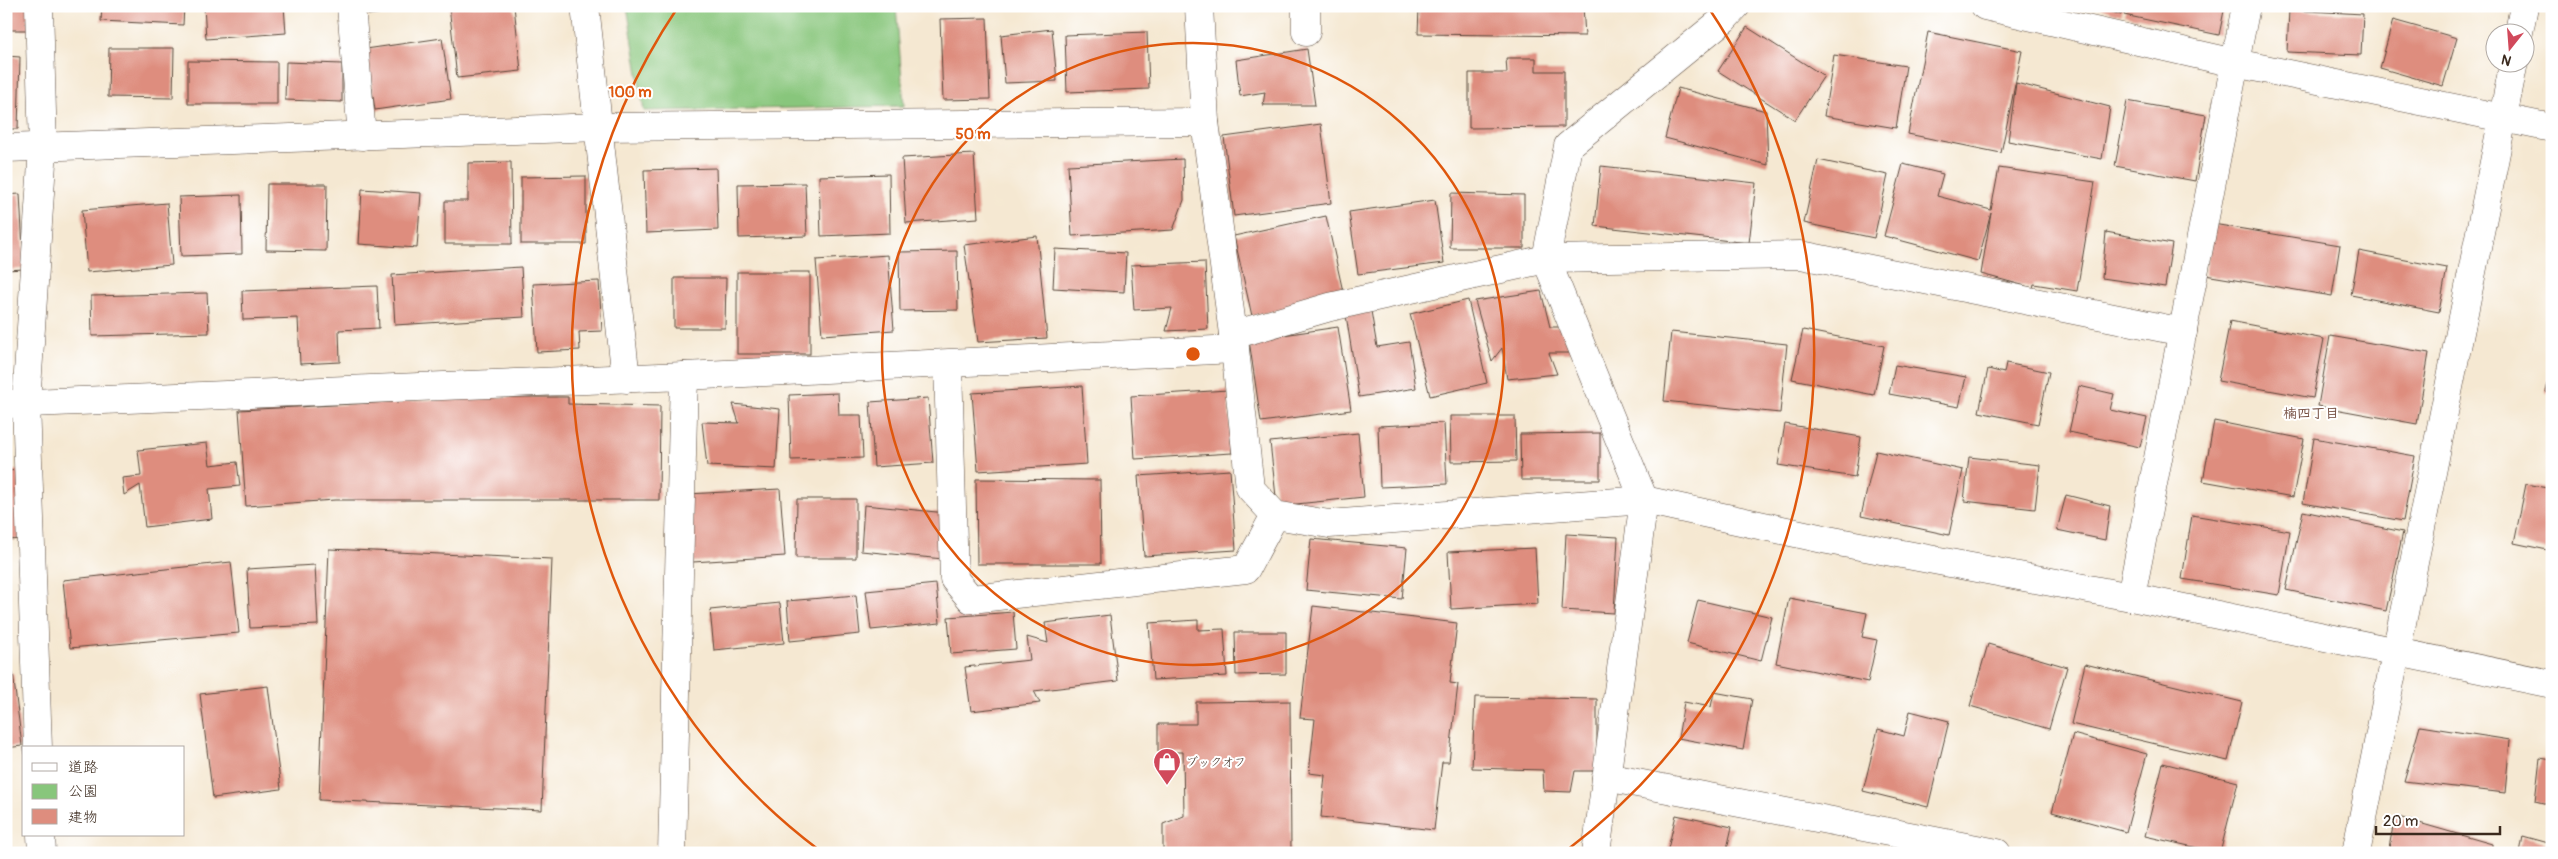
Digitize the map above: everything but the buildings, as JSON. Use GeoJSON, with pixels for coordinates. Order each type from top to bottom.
{"type":"FeatureCollection","features":[{"type":"Feature","properties":{"kind":"street"},"geometry":{"type":"LineString","coordinates":[[38,746],[16,403],[43,148],[39,6]]}},
{"type":"Feature","properties":{"kind":"street"},"geometry":{"type":"LineString","coordinates":[[351,6],[362,136]]}},
{"type":"Feature","properties":{"kind":"street"},"geometry":{"type":"LineString","coordinates":[[586,6],[626,379]]}},
{"type":"Feature","properties":{"kind":"street"},"geometry":{"type":"LineString","coordinates":[[1198,6],[1205,122],[1234,342],[1250,488],[1275,515],[1329,524],[1644,500],[1828,540],[2131,597],[2396,650],[2552,684]]}},
{"type":"Feature","properties":{"kind":"street"},"geometry":{"type":"LineString","coordinates":[[1596,853],[1644,500],[1546,259],[1568,146],[1724,19],[1736,6]]}},
{"type":"Feature","properties":{"kind":"street"},"geometry":{"type":"LineString","coordinates":[[1985,6],[2235,63],[2552,128]]}},
{"type":"Feature","properties":{"kind":"street"},"geometry":{"type":"LineString","coordinates":[[2131,597],[2246,6]]}},
{"type":"Feature","properties":{"kind":"street"},"geometry":{"type":"LineString","coordinates":[[2521,22],[2524,6]]}},
{"type":"Feature","properties":{"kind":"street"},"geometry":{"type":"LineString","coordinates":[[2356,853],[2512,72]]}},
{"type":"Feature","properties":{"kind":"street"},"geometry":{"type":"LineString","coordinates":[[6,148],[599,127],[1205,122]]}},
{"type":"Feature","properties":{"kind":"street"},"geometry":{"type":"LineString","coordinates":[[16,403],[626,379],[948,364],[1234,342],[1330,308],[1546,259],[1801,255],[2183,332]]}},
{"type":"Feature","properties":{"kind":"street"},"geometry":{"type":"LineString","coordinates":[[948,364],[954,579],[971,599],[1246,569],[1275,515]]}},
{"type":"Feature","properties":{"kind":"street"},"geometry":{"type":"LineString","coordinates":[[672,853],[684,376]]}},
{"type":"Feature","properties":{"kind":"street"},"geometry":{"type":"LineString","coordinates":[[1606,777],[1997,853]]}},
{"type":"Feature","properties":{"kind":"street"},"geometry":{"type":"LineString","coordinates":[[41,836],[42,853]]}},
{"type":"Feature","properties":{"kind":"green space"},"geometry":{"type":"Polygon","coordinates":[[[627,6],[896,6],[904,106],[644,111],[627,6]]]}},
{"type":"Feature","properties":{"kind":"place","name":"ブックオフ"},"geometry":{"type":"Point","coordinates":[1167,786]}},
{"type":"Feature","properties":{"kind":"district","name":"楠四丁目"},"geometry":{"type":"Point","coordinates":[2311,413]}}]}
